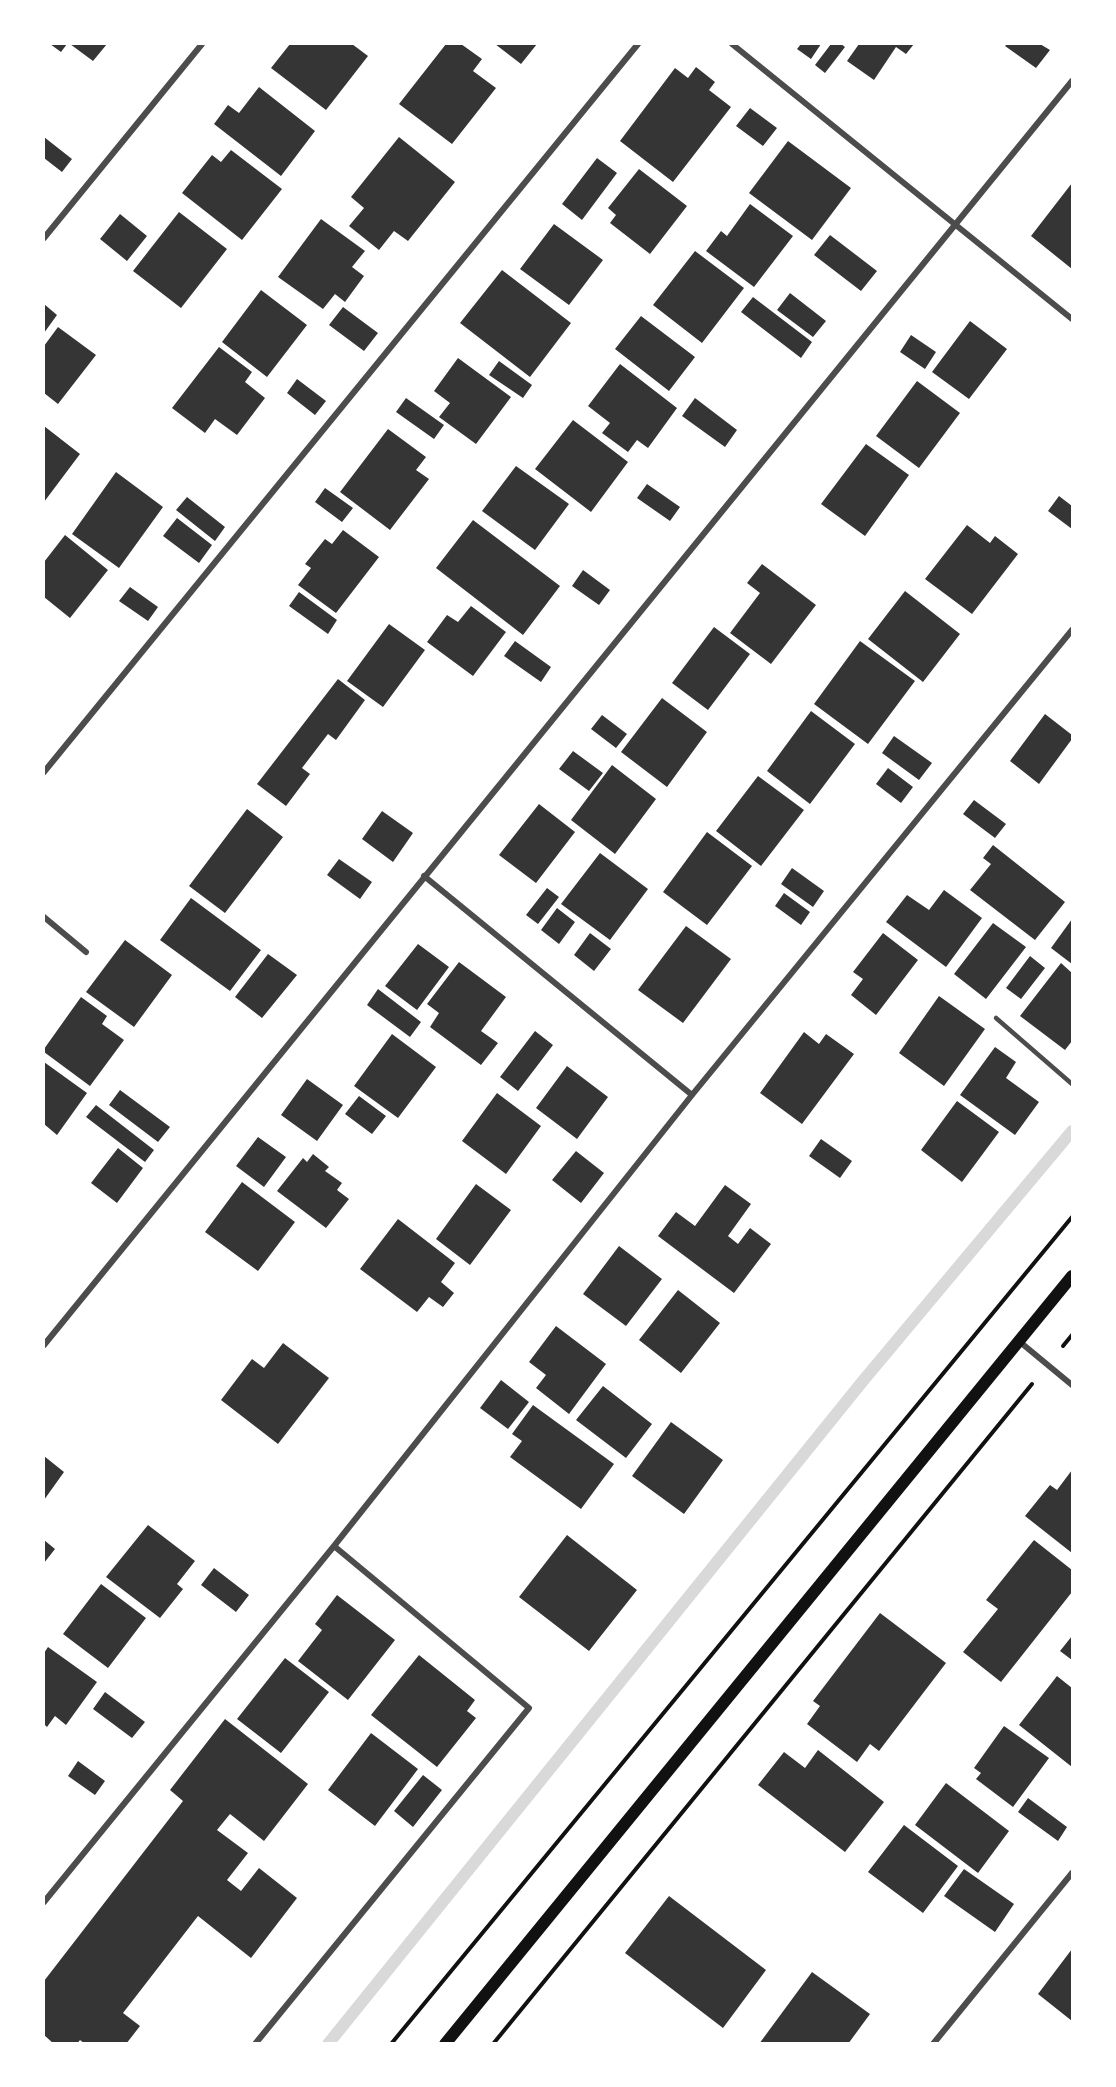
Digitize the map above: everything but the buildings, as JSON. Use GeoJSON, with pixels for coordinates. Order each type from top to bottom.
{"type":"FeatureCollection","features":[{"type":"Feature","properties":{"kind":"main road"},"geometry":{"type":"LineString","coordinates":[[445,2043],[1072,1276]]}},
{"type":"Feature","properties":{"kind":"street"},"geometry":{"type":"LineString","coordinates":[[44,238],[202,44]]}},
{"type":"Feature","properties":{"kind":"street"},"geometry":{"type":"LineString","coordinates":[[44,772],[638,44]]}},
{"type":"Feature","properties":{"kind":"street"},"geometry":{"type":"LineString","coordinates":[[732,44],[1072,319]]}},
{"type":"Feature","properties":{"kind":"street"},"geometry":{"type":"LineString","coordinates":[[44,1345],[1072,81]]}},
{"type":"Feature","properties":{"kind":"street"},"geometry":{"type":"LineString","coordinates":[[44,1902],[334,1546],[692,1095],[1072,630]]}},
{"type":"Feature","properties":{"kind":"street"},"geometry":{"type":"LineString","coordinates":[[424,876],[692,1095]]}},
{"type":"Feature","properties":{"kind":"street"},"geometry":{"type":"LineString","coordinates":[[44,917],[86,952]]}},
{"type":"Feature","properties":{"kind":"street"},"geometry":{"type":"LineString","coordinates":[[1020,1342],[1072,1385]]}},
{"type":"Feature","properties":{"kind":"street"},"geometry":{"type":"LineString","coordinates":[[255,2043],[529,1708],[334,1546]]}},
{"type":"Feature","properties":{"kind":"street"},"geometry":{"type":"LineString","coordinates":[[933,2043],[1072,1873]]}},
{"type":"Feature","properties":{"kind":"lane"},"geometry":{"type":"LineString","coordinates":[[996,1018],[1072,1084]]}},
{"type":"Feature","properties":{"kind":"path"},"geometry":{"type":"LineString","coordinates":[[391,2043],[1072,1217]]}},
{"type":"Feature","properties":{"kind":"path"},"geometry":{"type":"LineString","coordinates":[[1058,1353],[1072,1335]]}},
{"type":"Feature","properties":{"kind":"path"},"geometry":{"type":"LineString","coordinates":[[493,2043],[1035,1381]]}},
{"type":"Feature","properties":{"kind":"waterway"},"geometry":{"type":"LineString","coordinates":[[328,2044],[862,1382],[1072,1131]]}}]}
